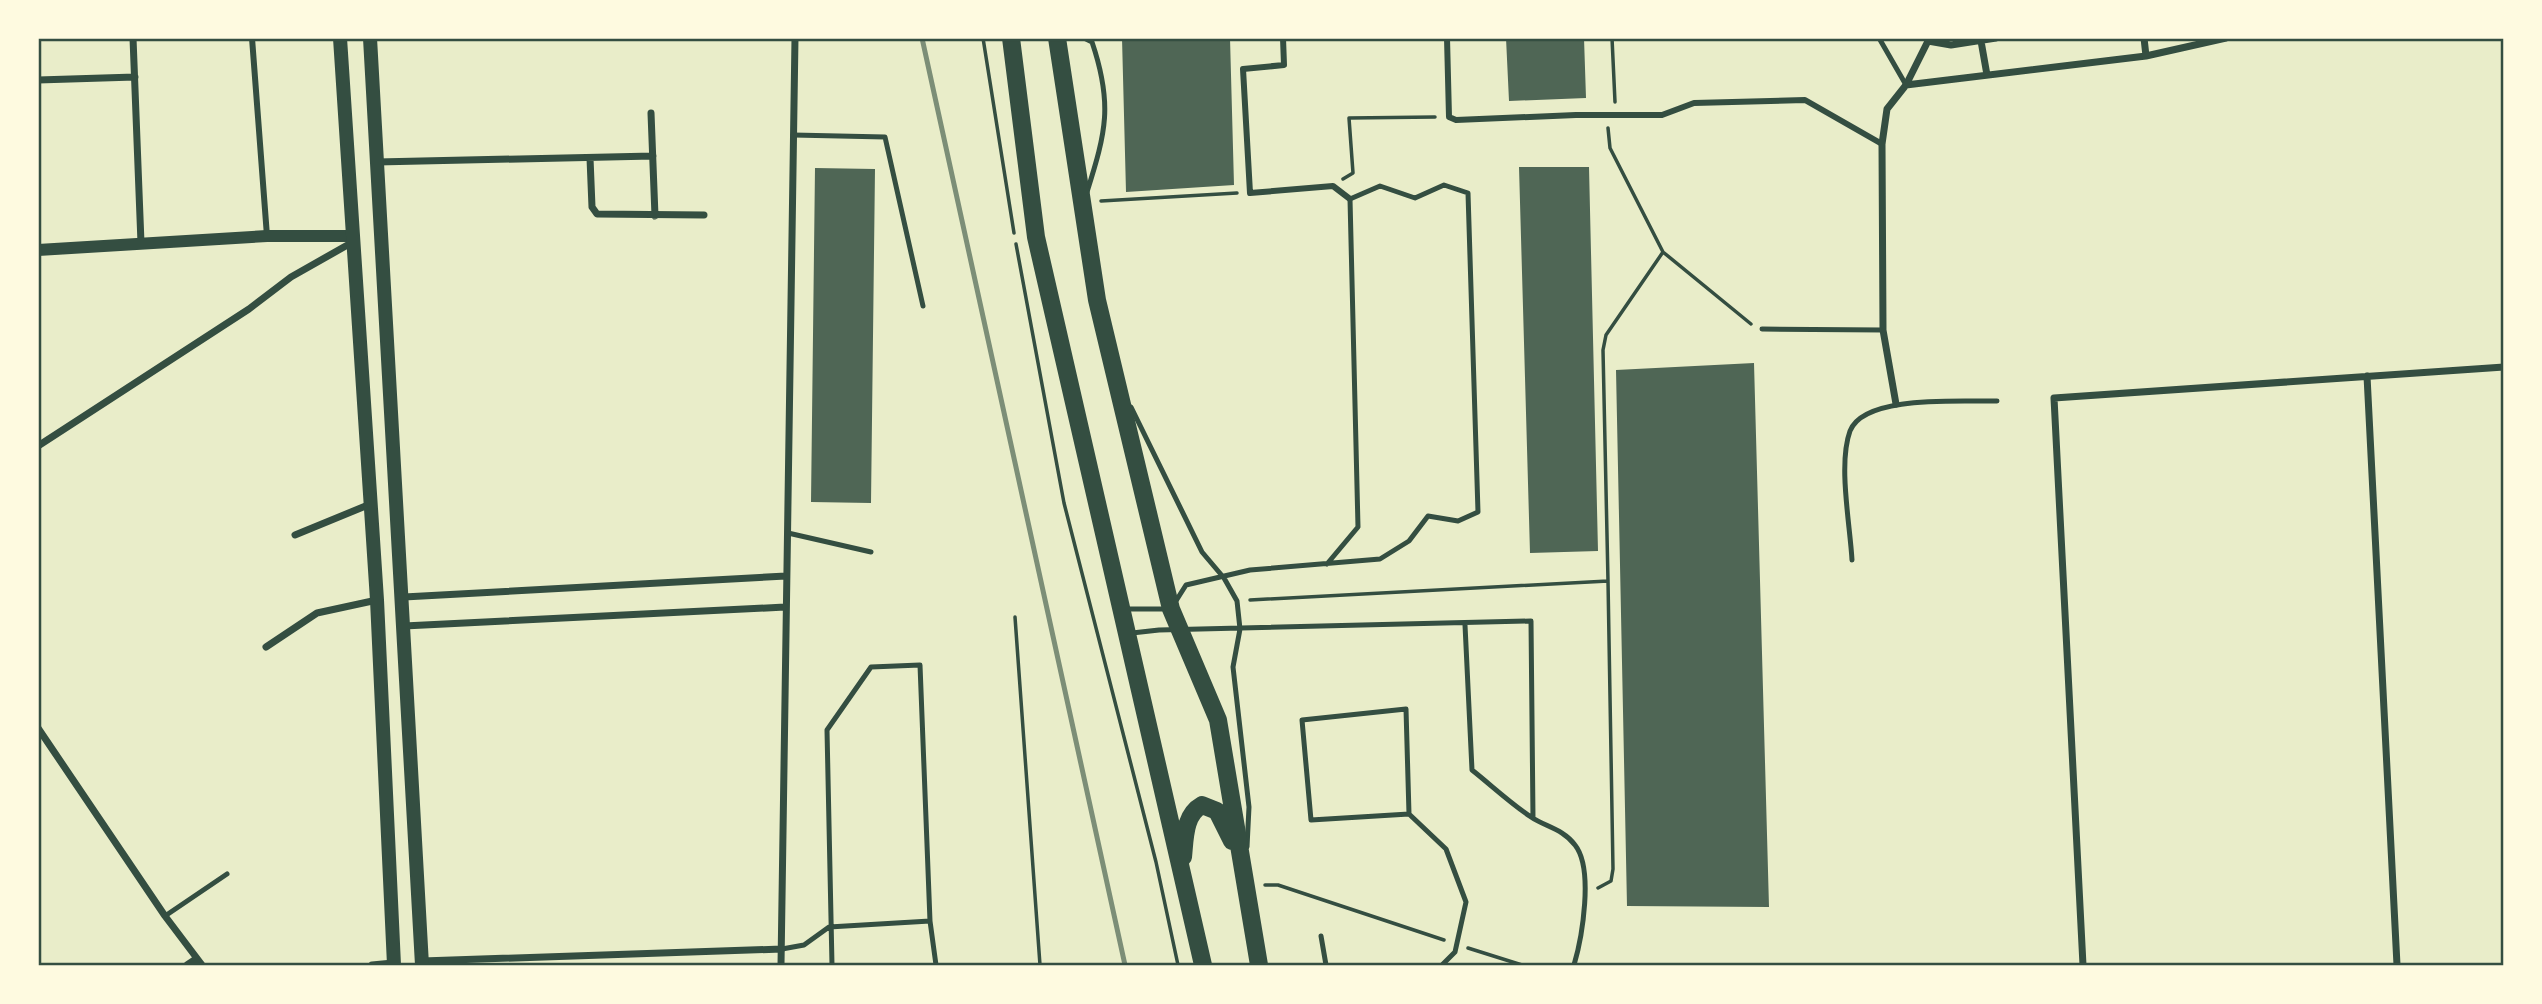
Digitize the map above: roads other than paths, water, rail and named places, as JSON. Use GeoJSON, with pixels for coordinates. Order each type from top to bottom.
{"type":"FeatureCollection","features":[{"type":"Feature","properties":{"kind":"main road"},"geometry":{"type":"LineString","coordinates":[[340,38],[368,505],[377,600],[394,964]]}},
{"type":"Feature","properties":{"kind":"main road"},"geometry":{"type":"LineString","coordinates":[[370,38],[404,597],[422,963]]}},
{"type":"Feature","properties":{"kind":"main road"},"geometry":{"type":"LineString","coordinates":[[1011,38],[1036,237],[1124,609],[1203,965]]}},
{"type":"Feature","properties":{"kind":"main road"},"geometry":{"type":"LineString","coordinates":[[1058,38],[1097,300],[1171,609],[1183,631],[1218,720],[1259,965]]}},
{"type":"Feature","properties":{"kind":"main road"},"geometry":{"type":"LineString","coordinates":[[1181,872],[1186,828],[1191,815],[1202,805],[1210,806],[1217,811],[1230,835],[1245,884]]}},
{"type":"Feature","properties":{"kind":"street"},"geometry":{"type":"LineString","coordinates":[[133,38],[142,243]]}},
{"type":"Feature","properties":{"kind":"street"},"geometry":{"type":"LineString","coordinates":[[252,38],[267,236]]}},
{"type":"Feature","properties":{"kind":"street"},"geometry":{"type":"LineString","coordinates":[[781,965],[795,38]]}},
{"type":"Feature","properties":{"kind":"street"},"geometry":{"type":"LineString","coordinates":[[1283,38],[1283,65],[1243,69],[1250,192],[1332,186],[1350,199]]}},
{"type":"Feature","properties":{"kind":"street"},"geometry":{"type":"LineString","coordinates":[[1447,38],[1449,117],[1456,120],[1662,115],[1694,103],[1805,100],[1882,144]]}},
{"type":"Feature","properties":{"kind":"street"},"geometry":{"type":"LineString","coordinates":[[1896,404],[1883,330],[1882,144],[1887,109],[1906,85],[1926,40],[1951,44],[1996,38]]}},
{"type":"Feature","properties":{"kind":"street"},"geometry":{"type":"LineString","coordinates":[[2144,38],[2146,56]]}},
{"type":"Feature","properties":{"kind":"street"},"geometry":{"type":"LineString","coordinates":[[1906,85],[2146,56],[2226,38]]}},
{"type":"Feature","properties":{"kind":"street"},"geometry":{"type":"LineString","coordinates":[[1981,40],[1987,75]]}},
{"type":"Feature","properties":{"kind":"street"},"geometry":{"type":"LineString","coordinates":[[38,80],[135,77]]}},
{"type":"Feature","properties":{"kind":"street"},"geometry":{"type":"LineString","coordinates":[[652,113],[655,216]]}},
{"type":"Feature","properties":{"kind":"street"},"geometry":{"type":"LineString","coordinates":[[376,163],[653,156]]}},
{"type":"Feature","properties":{"kind":"street"},"geometry":{"type":"LineString","coordinates":[[590,158],[592,207],[597,215],[704,215]]}},
{"type":"Feature","properties":{"kind":"street"},"geometry":{"type":"LineString","coordinates":[[38,250],[267,236],[351,240]]}},
{"type":"Feature","properties":{"kind":"street"},"geometry":{"type":"LineString","coordinates":[[38,446],[351,240]]}},
{"type":"Feature","properties":{"kind":"street"},"geometry":{"type":"LineString","coordinates":[[2083,965],[2054,398],[2504,367]]}},
{"type":"Feature","properties":{"kind":"street"},"geometry":{"type":"LineString","coordinates":[[2367,376],[2397,965]]}},
{"type":"Feature","properties":{"kind":"street"},"geometry":{"type":"LineString","coordinates":[[295,535],[368,505]]}},
{"type":"Feature","properties":{"kind":"street"},"geometry":{"type":"LineString","coordinates":[[404,597],[786,576]]}},
{"type":"Feature","properties":{"kind":"street"},"geometry":{"type":"LineString","coordinates":[[266,647],[317,613],[377,600]]}},
{"type":"Feature","properties":{"kind":"street"},"geometry":{"type":"LineString","coordinates":[[404,626],[785,607]]}},
{"type":"Feature","properties":{"kind":"street"},"geometry":{"type":"LineString","coordinates":[[38,728],[164,916],[199,962],[187,965]]}},
{"type":"Feature","properties":{"kind":"street"},"geometry":{"type":"LineString","coordinates":[[422,963],[782,949]]}},
{"type":"Feature","properties":{"kind":"street"},"geometry":{"type":"LineString","coordinates":[[523,957],[524,965]]}},
{"type":"Feature","properties":{"kind":"street"},"geometry":{"type":"LineString","coordinates":[[372,965],[394,964]]}},
{"type":"Feature","properties":{"kind":"lane"},"geometry":{"type":"LineString","coordinates":[[1084,38],[1092,42],[1102,72],[1106,127],[1084,202]]}},
{"type":"Feature","properties":{"kind":"lane"},"geometry":{"type":"LineString","coordinates":[[1879,38],[1906,85]]}},
{"type":"Feature","properties":{"kind":"lane"},"geometry":{"type":"LineString","coordinates":[[793,135],[885,138],[923,306]]}},
{"type":"Feature","properties":{"kind":"lane"},"geometry":{"type":"LineString","coordinates":[[1124,609],[1171,609],[1186,585],[1250,570],[1327,564],[1380,559],[1409,541],[1428,516],[1458,521],[1478,512],[1468,193],[1444,185],[1415,198],[1380,186],[1350,199],[1358,527],[1327,564]]}},
{"type":"Feature","properties":{"kind":"lane"},"geometry":{"type":"LineString","coordinates":[[1762,329],[1883,330]]}},
{"type":"Feature","properties":{"kind":"lane"},"geometry":{"type":"LineString","coordinates":[[1118,382],[1202,552],[1224,578],[1237,601],[1240,629],[1233,667],[1249,807],[1245,884]]}},
{"type":"Feature","properties":{"kind":"lane"},"geometry":{"type":"LineString","coordinates":[[1852,560],[1845,453],[1850,429],[1865,415],[1896,404],[1997,401]]}},
{"type":"Feature","properties":{"kind":"lane"},"geometry":{"type":"LineString","coordinates":[[788,533],[871,552]]}},
{"type":"Feature","properties":{"kind":"lane"},"geometry":{"type":"LineString","coordinates":[[1128,634],[1159,629],[1183,631],[1465,625],[1531,621],[1533,818]]}},
{"type":"Feature","properties":{"kind":"lane"},"geometry":{"type":"LineString","coordinates":[[1465,625],[1472,770],[1533,818],[1557,828],[1577,847],[1586,888],[1580,945],[1574,965]]}},
{"type":"Feature","properties":{"kind":"lane"},"geometry":{"type":"LineString","coordinates":[[832,965],[829,928],[827,730],[872,667],[920,665],[930,921],[936,965]]}},
{"type":"Feature","properties":{"kind":"lane"},"geometry":{"type":"LineString","coordinates":[[1409,814],[1311,820],[1302,720],[1406,709],[1409,814],[1446,849],[1466,902],[1455,952],[1442,965]]}},
{"type":"Feature","properties":{"kind":"lane"},"geometry":{"type":"LineString","coordinates":[[164,916],[227,874]]}},
{"type":"Feature","properties":{"kind":"lane"},"geometry":{"type":"LineString","coordinates":[[782,949],[804,945],[829,928],[930,921]]}},
{"type":"Feature","properties":{"kind":"lane"},"geometry":{"type":"LineString","coordinates":[[1321,936],[1326,965]]}},
{"type":"Feature","properties":{"kind":"railway"},"geometry":{"type":"LineString","coordinates":[[922,38],[1125,965]]}}]}
